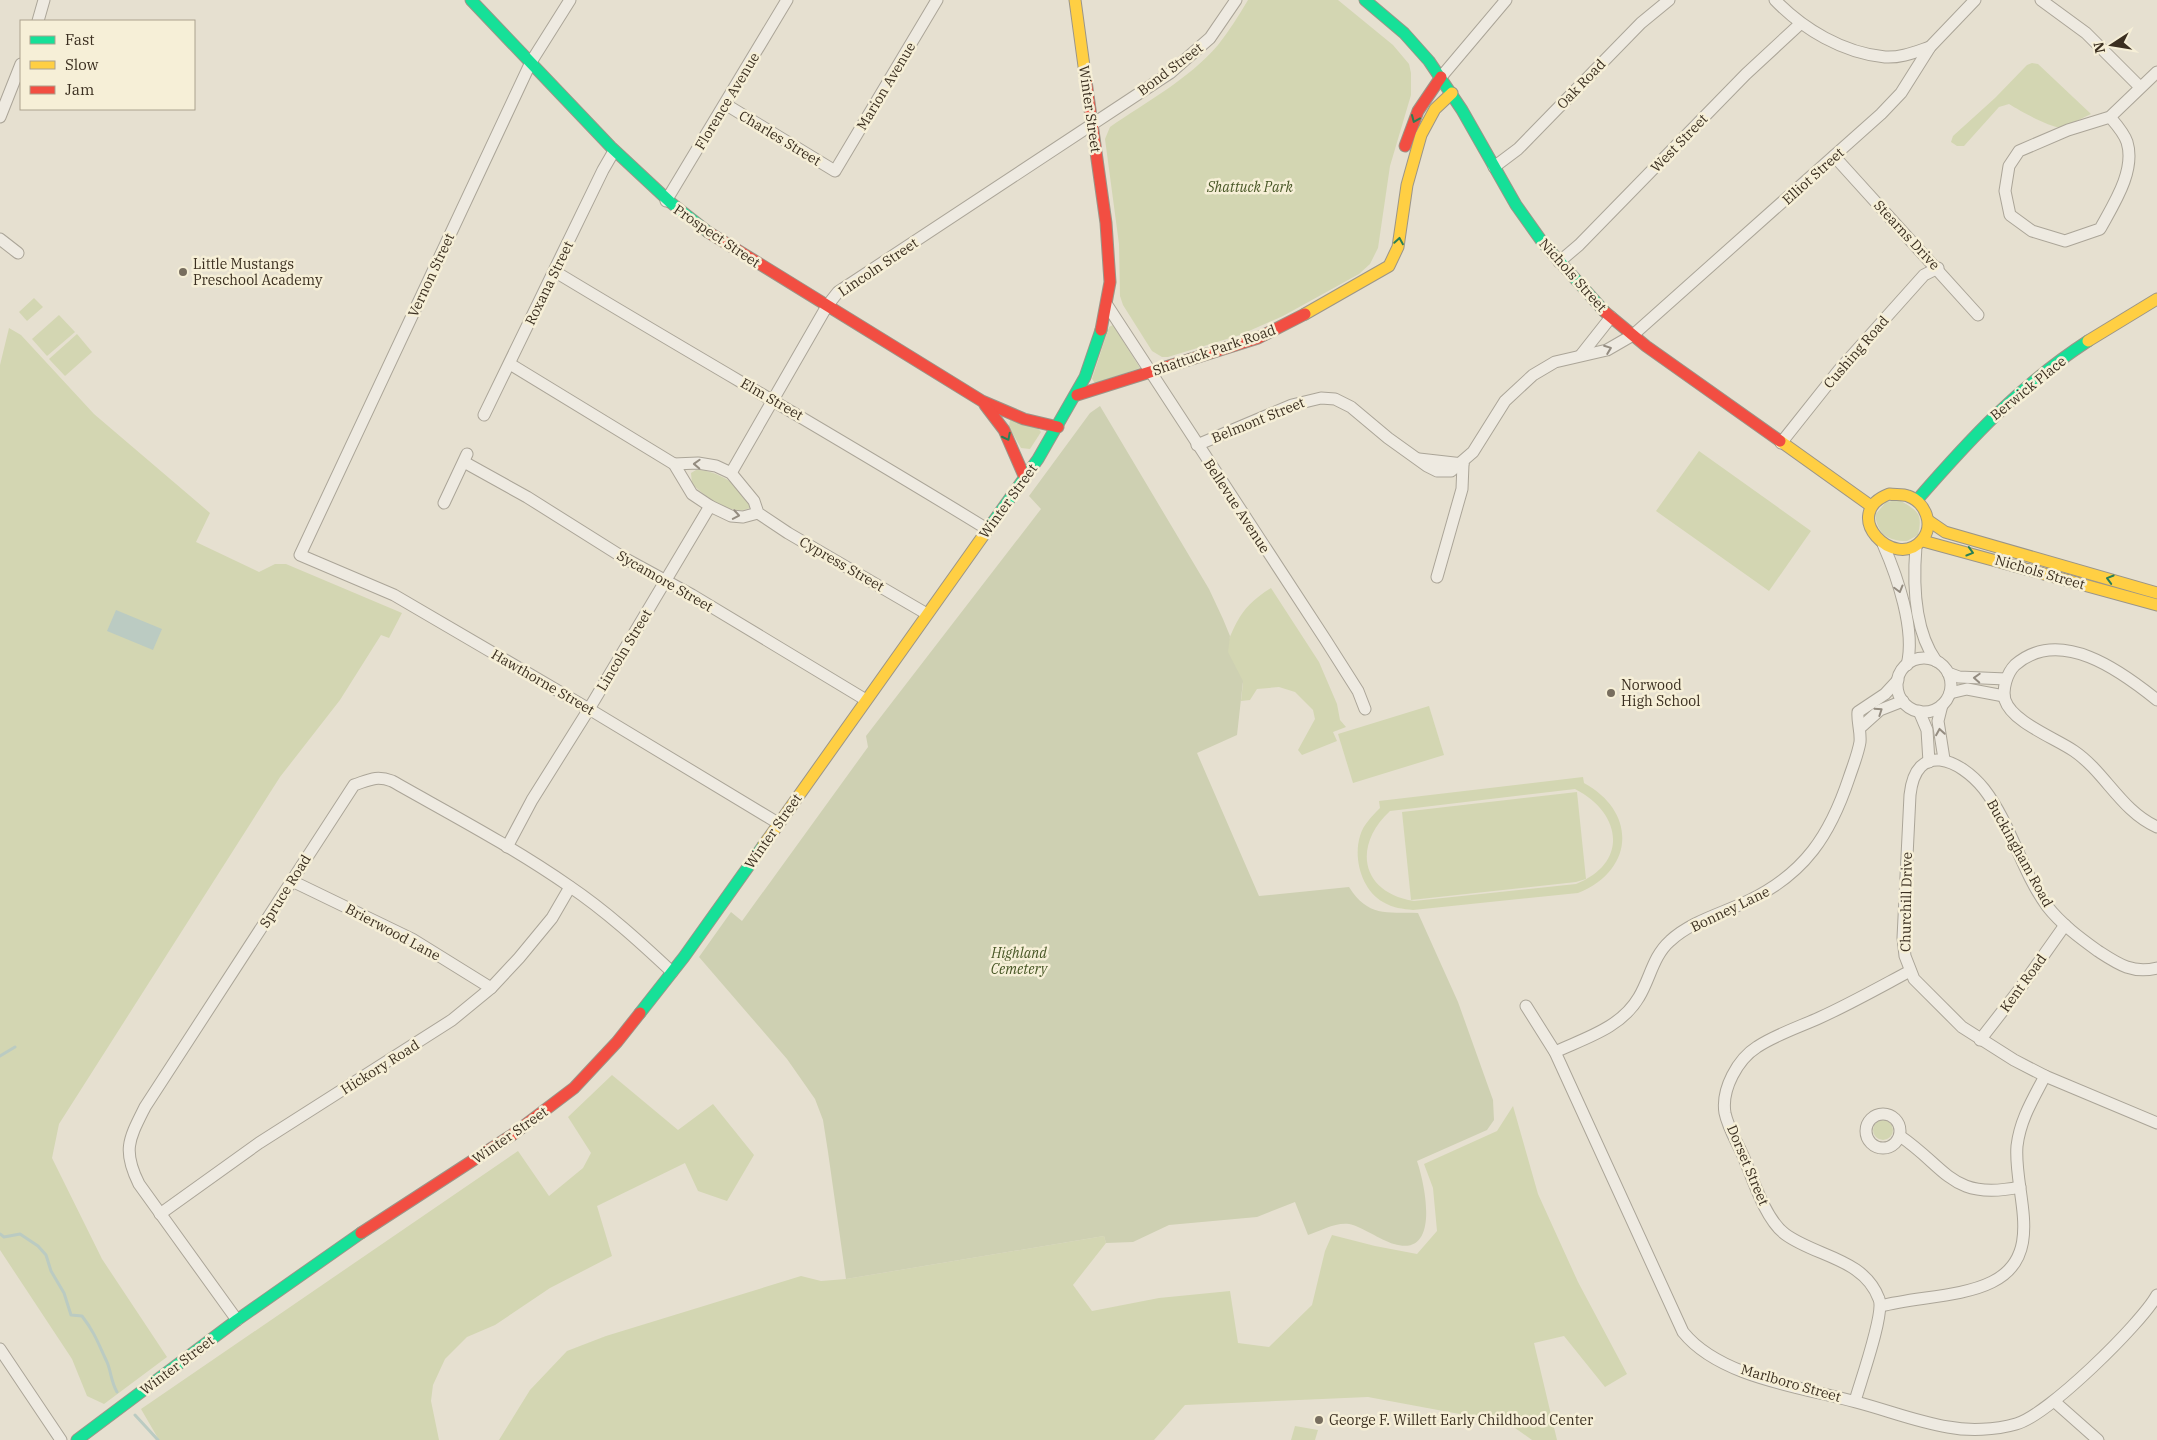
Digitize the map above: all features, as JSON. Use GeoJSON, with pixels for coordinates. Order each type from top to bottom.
{"type":"FeatureCollection","features":[{"type":"Feature","properties":{"kind":"street"},"geometry":{"type":"LineString","coordinates":[[38,20],[44,0]]}},
{"type":"Feature","properties":{"kind":"street","name":"Prospect Street"},"geometry":{"type":"LineString","coordinates":[[471,0],[532,62],[614,151],[666,202],[701,228],[982,401],[1024,418],[1058,427]]}},
{"type":"Feature","properties":{"kind":"street","name":"Vernon Street"},"geometry":{"type":"LineString","coordinates":[[300,555],[532,62],[570,0]]}},
{"type":"Feature","properties":{"kind":"street","name":"Florence Avenue"},"geometry":{"type":"LineString","coordinates":[[666,202],[787,0]]}},
{"type":"Feature","properties":{"kind":"street","name":"Marion Avenue"},"geometry":{"type":"LineString","coordinates":[[835,171],[937,0]]}},
{"type":"Feature","properties":{"kind":"street","name":"Winter Street"},"geometry":{"type":"LineString","coordinates":[[77,1440],[237,1320],[331,1253],[542,1114],[574,1088],[617,1042],[672,972],[1025,478],[1077,395],[1093,359],[1107,305],[1110,275],[1108,244],[1074,0]]}},
{"type":"Feature","properties":{"kind":"street","name":"Bond Street"},"geometry":{"type":"LineString","coordinates":[[1092,125],[1170,73],[1196,52],[1210,38],[1236,0]]}},
{"type":"Feature","properties":{"kind":"street","name":"Nichols Street"},"geometry":{"type":"LineString","coordinates":[[1365,0],[1404,34],[1441,77],[1516,206],[1559,262],[1610,317],[1781,443],[1871,506]]}},
{"type":"Feature","properties":{"kind":"street"},"geometry":{"type":"LineString","coordinates":[[1441,77],[1506,0]]}},
{"type":"Feature","properties":{"kind":"street","name":"Oak Road"},"geometry":{"type":"LineString","coordinates":[[1494,167],[1518,149],[1635,28],[1669,0]]}},
{"type":"Feature","properties":{"kind":"street"},"geometry":{"type":"LineString","coordinates":[[1774,0],[1800,24],[1846,47],[1886,57],[1903,56],[1930,47]]}},
{"type":"Feature","properties":{"kind":"street","name":"Elliot Street"},"geometry":{"type":"LineString","coordinates":[[1462,464],[1473,452],[1505,401],[1523,384],[1544,368],[1581,355],[1607,350],[1633,335],[1834,156],[1901,93],[1930,47],[1976,0]]}},
{"type":"Feature","properties":{"kind":"street"},"geometry":{"type":"LineString","coordinates":[[2041,0],[2086,33],[2139,86]]}},
{"type":"Feature","properties":{"kind":"street","name":"West Street"},"geometry":{"type":"LineString","coordinates":[[1559,262],[1579,245],[1746,74],[1800,24]]}},
{"type":"Feature","properties":{"kind":"street"},"geometry":{"type":"LineString","coordinates":[[0,117],[20,67]]}},
{"type":"Feature","properties":{"kind":"street"},"geometry":{"type":"LineString","coordinates":[[2110,117],[2127,143],[2129,164],[2114,203],[2100,229],[2065,241],[2032,231],[2010,215],[2005,191],[2009,166],[2019,150],[2068,130],[2110,117],[2139,86],[2157,72]]}},
{"type":"Feature","properties":{"kind":"street","name":"Shattuck Park Road"},"geometry":{"type":"LineString","coordinates":[[1398,212],[1402,159],[1418,111],[1441,77]]}},
{"type":"Feature","properties":{"kind":"street","name":"Shattuck Park Road"},"geometry":{"type":"LineString","coordinates":[[1077,395],[1258,338],[1372,278],[1387,251],[1421,135],[1435,109],[1452,93]]}},
{"type":"Feature","properties":{"kind":"street","name":"Charles Street"},"geometry":{"type":"LineString","coordinates":[[725,104],[835,171]]}},
{"type":"Feature","properties":{"kind":"street","name":"Lincoln Street"},"geometry":{"type":"LineString","coordinates":[[731,473],[827,306],[844,287],[1092,125]]}},
{"type":"Feature","properties":{"kind":"street","name":"Roxana Street"},"geometry":{"type":"LineString","coordinates":[[484,415],[602,170],[614,151]]}},
{"type":"Feature","properties":{"kind":"street","name":"Stearns Drive"},"geometry":{"type":"LineString","coordinates":[[1834,156],[1938,268],[1978,315]]}},
{"type":"Feature","properties":{"kind":"street"},"geometry":{"type":"LineString","coordinates":[[0,239],[18,253]]}},
{"type":"Feature","properties":{"kind":"street","name":"Cushing Road"},"geometry":{"type":"LineString","coordinates":[[1781,443],[1839,370],[1924,275],[1938,268]]}},
{"type":"Feature","properties":{"kind":"street","name":"Elm Street"},"geometry":{"type":"LineString","coordinates":[[554,271],[694,355],[773,399],[987,529]]}},
{"type":"Feature","properties":{"kind":"street","name":"Berwick Place"},"geometry":{"type":"LineString","coordinates":[[1917,500],[1976,434],[2016,394],[2068,355],[2157,299]]}},
{"type":"Feature","properties":{"kind":"street","name":"Bellevue Avenue"},"geometry":{"type":"LineString","coordinates":[[1107,305],[1325,639],[1358,691],[1366,709]]}},
{"type":"Feature","properties":{"kind":"street"},"geometry":{"type":"LineString","coordinates":[[1581,355],[1610,317]]}},
{"type":"Feature","properties":{"kind":"street"},"geometry":{"type":"LineString","coordinates":[[510,364],[674,464],[692,494],[710,506],[731,516],[744,517],[758,513]]}},
{"type":"Feature","properties":{"kind":"street","name":"Belmont Street"},"geometry":{"type":"LineString","coordinates":[[1197,445],[1292,404],[1307,400],[1335,399],[1352,407],[1388,438],[1419,460],[1462,464]]}},
{"type":"Feature","properties":{"kind":"street","name":"Prospect Street"},"geometry":{"type":"LineString","coordinates":[[982,401],[1001,424],[1025,478]]}},
{"type":"Feature","properties":{"kind":"street","name":"Sycamore Street"},"geometry":{"type":"LineString","coordinates":[[444,503],[466,458],[665,582],[692,596],[866,700]]}},
{"type":"Feature","properties":{"kind":"street"},"geometry":{"type":"LineString","coordinates":[[674,464],[698,463],[716,466],[731,473]]}},
{"type":"Feature","properties":{"kind":"street"},"geometry":{"type":"LineString","coordinates":[[1437,577],[1462,489],[1462,464]]}},
{"type":"Feature","properties":{"kind":"street","name":"Cypress Street"},"geometry":{"type":"LineString","coordinates":[[731,473],[754,501],[758,513],[788,533],[927,614]]}},
{"type":"Feature","properties":{"kind":"street"},"geometry":{"type":"LineString","coordinates":[[1937,760],[1926,724],[1919,711],[1903,701],[1898,691],[1898,680],[1907,665],[1910,651],[1905,614],[1895,575],[1883,544],[1870,527],[1868,520],[1871,506],[1881,496],[1904,494],[1917,500],[1925,510],[1929,521],[1928,533],[1919,544],[1916,584],[1921,626],[1926,643],[1936,661],[1948,673],[1959,677],[2006,679]]}},
{"type":"Feature","properties":{"kind":"street","name":"Lincoln Street"},"geometry":{"type":"LineString","coordinates":[[507,847],[532,800],[589,709],[710,506]]}},
{"type":"Feature","properties":{"kind":"street","name":"Nichols Street"},"geometry":{"type":"LineString","coordinates":[[1929,521],[1945,532],[2157,593]]}},
{"type":"Feature","properties":{"kind":"street"},"geometry":{"type":"LineString","coordinates":[[1883,544],[1898,549],[1919,544]]}},
{"type":"Feature","properties":{"kind":"street","name":"Nichols Street"},"geometry":{"type":"LineString","coordinates":[[1919,544],[1943,545],[2157,605]]}},
{"type":"Feature","properties":{"kind":"street","name":"Hawthorne Street"},"geometry":{"type":"LineString","coordinates":[[300,555],[394,595],[589,709],[778,824]]}},
{"type":"Feature","properties":{"kind":"street"},"geometry":{"type":"LineString","coordinates":[[2132,598],[2136,587]]}},
{"type":"Feature","properties":{"kind":"street"},"geometry":{"type":"LineString","coordinates":[[2157,700],[2115,669],[2064,651],[2044,651],[2028,656],[2014,667],[2006,679],[2004,696],[2008,707],[2019,718],[2075,751],[2089,763],[2114,793],[2136,814],[2157,827]]}},
{"type":"Feature","properties":{"kind":"street"},"geometry":{"type":"LineString","coordinates":[[1907,665],[1921,659],[1936,661]]}},
{"type":"Feature","properties":{"kind":"street"},"geometry":{"type":"LineString","coordinates":[[1937,760],[1938,720],[1942,705],[1950,693],[1948,673]]}},
{"type":"Feature","properties":{"kind":"street","name":"Bonney Lane"},"geometry":{"type":"LineString","coordinates":[[1555,1052],[1619,1022],[1639,997],[1662,950],[1670,941],[1690,928],[1780,884],[1801,866],[1821,841],[1840,803],[1859,746],[1860,728],[1858,712],[1884,694],[1898,680]]}},
{"type":"Feature","properties":{"kind":"street"},"geometry":{"type":"LineString","coordinates":[[1950,693],[1967,689],[2004,696]]}},
{"type":"Feature","properties":{"kind":"street"},"geometry":{"type":"LineString","coordinates":[[1860,728],[1880,710],[1903,701]]}},
{"type":"Feature","properties":{"kind":"street"},"geometry":{"type":"LineString","coordinates":[[1919,711],[1931,711],[1942,705]]}},
{"type":"Feature","properties":{"kind":"street","name":"Buckingham Road"},"geometry":{"type":"LineString","coordinates":[[1937,760],[1963,768],[1983,789],[1997,809],[2039,894],[2065,925],[2119,965],[2131,970],[2144,971],[2157,968]]}},
{"type":"Feature","properties":{"kind":"street","name":"Churchill Drive"},"geometry":{"type":"LineString","coordinates":[[1937,760],[1915,774],[1910,795],[1903,938],[1904,956],[1910,971],[1920,986],[1938,1005],[1980,1040],[2045,1076],[2157,1123]]}},
{"type":"Feature","properties":{"kind":"street","name":"Spruce Road"},"geometry":{"type":"LineString","coordinates":[[237,1320],[139,1184],[130,1167],[129,1138],[145,1107],[354,785],[371,778],[381,777],[392,781],[507,847],[570,887],[636,939],[672,972]]}},
{"type":"Feature","properties":{"kind":"street","name":"Brierwood Lane"},"geometry":{"type":"LineString","coordinates":[[292,881],[412,938],[491,988]]}},
{"type":"Feature","properties":{"kind":"street","name":"Hickory Road"},"geometry":{"type":"LineString","coordinates":[[160,1214],[259,1143],[452,1020],[491,988],[552,918],[570,887]]}},
{"type":"Feature","properties":{"kind":"street","name":"Kent Road"},"geometry":{"type":"LineString","coordinates":[[1980,1040],[2019,990],[2065,925]]}},
{"type":"Feature","properties":{"kind":"street","name":"Dorset Street"},"geometry":{"type":"LineString","coordinates":[[1881,1306],[1874,1287],[1862,1273],[1848,1264],[1797,1242],[1774,1223],[1760,1196],[1725,1112],[1726,1093],[1736,1068],[1756,1047],[1837,1009],[1910,971]]}},
{"type":"Feature","properties":{"kind":"street","name":"Marlboro Street"},"geometry":{"type":"LineString","coordinates":[[1526,1006],[1555,1052],[1683,1332],[1695,1346],[1750,1374],[1855,1401],[1948,1428],[1998,1428],[2030,1419],[2055,1402],[2146,1312],[2157,1295]]}},
{"type":"Feature","properties":{"kind":"street"},"geometry":{"type":"LineString","coordinates":[[1855,1401],[1881,1306],[1907,1299],[1967,1291],[2003,1276],[2013,1266],[2020,1253],[2025,1227],[2016,1162],[2019,1133],[2025,1115],[2045,1076]]}},
{"type":"Feature","properties":{"kind":"street"},"geometry":{"type":"LineString","coordinates":[[1900,1136],[1918,1148],[1952,1181],[1962,1187],[1987,1192],[2020,1187]]}},
{"type":"Feature","properties":{"kind":"street"},"geometry":{"type":"LineString","coordinates":[[0,1349],[61,1440]]}},
{"type":"Feature","properties":{"kind":"street"},"geometry":{"type":"LineString","coordinates":[[2055,1402],[2098,1440]]}},
{"type":"Feature","properties":{"kind":"green space","name":"Shattuck Park"},"geometry":{"type":"Polygon","coordinates":[[[1248,0],[1338,0],[1393,45],[1409,64],[1411,95],[1390,166],[1378,248],[1370,264],[1359,274],[1283,316],[1240,335],[1168,357],[1162,357],[1152,351],[1123,305],[1120,296],[1119,244],[1105,139],[1110,127],[1181,79],[1207,57],[1226,34],[1248,0]]]}},
{"type":"Feature","properties":{"kind":"green space"},"geometry":{"type":"Polygon","coordinates":[[[2032,63],[2038,64],[2091,114],[2062,128],[2042,122],[2009,104],[1999,107],[1964,146],[1957,146],[1951,142],[1953,136],[1995,98],[2027,65],[2032,63]]]}},
{"type":"Feature","properties":{"kind":"green space"},"geometry":{"type":"Polygon","coordinates":[[[34,298],[43,307],[27,321],[19,312],[34,298]]]}},
{"type":"Feature","properties":{"kind":"green space"},"geometry":{"type":"Polygon","coordinates":[[[59,315],[75,332],[47,356],[32,339],[59,315]]]}},
{"type":"Feature","properties":{"kind":"green space"},"geometry":{"type":"Polygon","coordinates":[[[1113,325],[1140,368],[1095,383],[1092,379],[1109,327],[1113,325]]]}},
{"type":"Feature","properties":{"kind":"green space"},"geometry":{"type":"Polygon","coordinates":[[[9,328],[21,335],[94,414],[210,513],[196,542],[259,572],[275,564],[286,564],[402,613],[389,638],[381,635],[340,700],[280,777],[59,1124],[52,1158],[102,1259],[167,1357],[104,1404],[87,1396],[72,1359],[0,1250],[0,365],[9,328]]]}},
{"type":"Feature","properties":{"kind":"green space"},"geometry":{"type":"Polygon","coordinates":[[[77,334],[92,352],[65,376],[49,359],[77,334]]]}},
{"type":"Feature","properties":{"kind":"green space","name":"Highland Cemetery"},"geometry":{"type":"Polygon","coordinates":[[[1100,406],[1209,589],[1230,636],[1228,652],[1243,681],[1237,735],[1197,753],[1259,896],[1349,887],[1363,904],[1371,908],[1387,912],[1418,913],[1458,1002],[1493,1100],[1494,1120],[1487,1130],[1417,1161],[1426,1201],[1426,1216],[1424,1230],[1419,1240],[1409,1245],[1394,1244],[1349,1224],[1333,1226],[1308,1235],[1295,1202],[1257,1217],[1169,1225],[1133,1242],[1106,1243],[1104,1236],[846,1279],[823,1120],[815,1099],[787,1059],[699,957],[731,912],[742,921],[868,747],[866,736],[1041,509],[1029,496],[1090,413],[1100,406]]]}},
{"type":"Feature","properties":{"kind":"green space"},"geometry":{"type":"Polygon","coordinates":[[[1010,420],[1037,427],[1041,432],[1030,449],[1021,448],[1009,427],[1010,420]]]}},
{"type":"Feature","properties":{"kind":"green space"},"geometry":{"type":"Polygon","coordinates":[[[1699,451],[1811,531],[1769,591],[1656,511],[1699,451]]]}},
{"type":"Feature","properties":{"kind":"green space"},"geometry":{"type":"Polygon","coordinates":[[[696,470],[704,470],[721,476],[737,486],[748,500],[750,508],[734,510],[718,504],[692,484],[691,473],[696,470]]]}},
{"type":"Feature","properties":{"kind":"green space"},"geometry":{"type":"Polygon","coordinates":[[[1899,500],[1918,513],[1920,522],[1918,535],[1907,541],[1889,538],[1881,532],[1876,522],[1875,515],[1886,502],[1899,500]]]}},
{"type":"Feature","properties":{"kind":"green space"},"geometry":{"type":"Polygon","coordinates":[[[1271,588],[1319,662],[1337,704],[1340,720],[1346,727],[1333,732],[1337,741],[1302,755],[1298,750],[1315,719],[1313,710],[1295,692],[1279,687],[1257,689],[1250,700],[1241,701],[1243,683],[1218,665],[1237,621],[1250,604],[1271,588]]]}},
{"type":"Feature","properties":{"kind":"green space"},"geometry":{"type":"Polygon","coordinates":[[[1429,706],[1444,755],[1353,783],[1338,734],[1429,706]]]}},
{"type":"Feature","properties":{"kind":"green space"},"geometry":{"type":"Polygon","coordinates":[[[1583,777],[1584,783],[1601,795],[1613,809],[1620,824],[1622,840],[1619,856],[1610,870],[1597,883],[1578,893],[1413,910],[1402,909],[1387,904],[1376,897],[1365,882],[1359,864],[1358,845],[1361,832],[1380,808],[1379,801],[1583,777]],[[1575,789],[1390,811],[1378,825],[1370,839],[1367,853],[1368,866],[1373,878],[1383,888],[1396,896],[1414,901],[1576,884],[1593,875],[1605,864],[1611,851],[1613,838],[1610,824],[1591,799],[1575,789]]]}},
{"type":"Feature","properties":{"kind":"green space"},"geometry":{"type":"Polygon","coordinates":[[[1577,792],[1586,879],[1576,882],[1411,900],[1402,812],[1577,792]]]}},
{"type":"Feature","properties":{"kind":"green space"},"geometry":{"type":"Polygon","coordinates":[[[612,1075],[678,1130],[713,1104],[754,1155],[727,1201],[698,1191],[685,1163],[597,1206],[612,1256],[550,1288],[495,1325],[467,1337],[445,1359],[433,1385],[431,1401],[439,1440],[159,1440],[141,1409],[518,1151],[549,1196],[583,1168],[591,1153],[568,1117],[612,1075]]]}},
{"type":"Feature","properties":{"kind":"green space"},"geometry":{"type":"Polygon","coordinates":[[[1513,1106],[1538,1194],[1578,1282],[1627,1374],[1605,1387],[1564,1336],[1534,1343],[1557,1440],[1532,1440],[1508,1423],[1368,1397],[1185,1405],[1154,1440],[499,1440],[530,1390],[567,1351],[606,1336],[801,1276],[821,1281],[846,1279],[1104,1236],[1106,1243],[1073,1285],[1092,1311],[1159,1298],[1230,1291],[1238,1343],[1269,1347],[1312,1305],[1325,1251],[1332,1235],[1417,1254],[1437,1231],[1433,1188],[1424,1164],[1497,1131],[1513,1106]]]}},
{"type":"Feature","properties":{"kind":"green space"},"geometry":{"type":"Polygon","coordinates":[[[1879,1120],[1887,1120],[1893,1126],[1893,1134],[1887,1140],[1879,1140],[1873,1134],[1873,1126],[1879,1120]]]}},
{"type":"Feature","properties":{"kind":"green space"},"geometry":{"type":"Polygon","coordinates":[[[1295,1426],[1318,1430],[1315,1440],[1291,1440],[1295,1426]]]}},
{"type":"Feature","properties":{"kind":"shaded area"},"geometry":{"type":"Polygon","coordinates":[[[116,610],[162,629],[153,650],[107,631],[116,610]]]}},
{"type":"Feature","properties":{"kind":"waterway"},"geometry":{"type":"LineString","coordinates":[[0,1056],[15,1047]]}},
{"type":"Feature","properties":{"kind":"waterway"},"geometry":{"type":"LineString","coordinates":[[0,1234],[4,1237],[20,1234],[38,1246],[46,1255],[51,1271],[64,1293],[71,1315],[82,1316],[96,1338],[107,1362],[117,1392]]}},
{"type":"Feature","properties":{"kind":"waterway"},"geometry":{"type":"LineString","coordinates":[[135,1415],[158,1440]]}},
{"type":"Feature","properties":{"kind":"traffic: fast"},"geometry":{"type":"LineString","coordinates":[[471,0],[611,147],[670,202],[708,232]]}},
{"type":"Feature","properties":{"kind":"traffic: fast"},"geometry":{"type":"LineString","coordinates":[[1365,0],[1404,33],[1429,61],[1462,110],[1516,205],[1543,243],[1605,312]]}},
{"type":"Feature","properties":{"kind":"traffic: fast"},"geometry":{"type":"LineString","coordinates":[[988,529],[1038,459],[1085,377],[1101,330]]}},
{"type":"Feature","properties":{"kind":"traffic: fast"},"geometry":{"type":"LineString","coordinates":[[1917,500],[1996,414],[2040,376],[2088,341]]}},
{"type":"Feature","properties":{"kind":"traffic: fast"},"geometry":{"type":"LineString","coordinates":[[640,1013],[684,957],[763,846]]}},
{"type":"Feature","properties":{"kind":"traffic: fast"},"geometry":{"type":"LineString","coordinates":[[77,1440],[237,1320],[361,1233]]}},
{"type":"Feature","properties":{"kind":"traffic: slow"},"geometry":{"type":"LineString","coordinates":[[1075,0],[1086,81]]}},
{"type":"Feature","properties":{"kind":"traffic: slow"},"geometry":{"type":"LineString","coordinates":[[1305,314],[1389,266],[1398,247],[1407,185],[1421,135],[1435,109],[1452,93]]}},
{"type":"Feature","properties":{"kind":"traffic: slow"},"geometry":{"type":"LineString","coordinates":[[2088,341],[2157,299]]}},
{"type":"Feature","properties":{"kind":"traffic: slow"},"geometry":{"type":"LineString","coordinates":[[1780,441],[1871,506]]}},
{"type":"Feature","properties":{"kind":"traffic: slow"},"geometry":{"type":"LineString","coordinates":[[1889,494],[1906,495],[1914,499],[1919,503],[1926,515],[1928,521],[1926,534],[1922,540],[1911,548],[1898,549],[1886,545],[1876,536],[1870,526],[1869,514],[1875,503],[1889,494]]}},
{"type":"Feature","properties":{"kind":"traffic: slow"},"geometry":{"type":"LineString","coordinates":[[1929,521],[1945,532],[2157,593]]}},
{"type":"Feature","properties":{"kind":"traffic: slow"},"geometry":{"type":"LineString","coordinates":[[763,846],[988,529]]}},
{"type":"Feature","properties":{"kind":"traffic: slow"},"geometry":{"type":"LineString","coordinates":[[1923,541],[2157,605]]}},
{"type":"Feature","properties":{"kind":"traffic: jam"},"geometry":{"type":"LineString","coordinates":[[1405,146],[1418,111],[1441,77]]}},
{"type":"Feature","properties":{"kind":"traffic: jam"},"geometry":{"type":"LineString","coordinates":[[1086,81],[1106,223],[1110,282],[1101,330]]}},
{"type":"Feature","properties":{"kind":"traffic: jam"},"geometry":{"type":"LineString","coordinates":[[708,232],[982,401],[1024,419],[1058,427]]}},
{"type":"Feature","properties":{"kind":"traffic: jam"},"geometry":{"type":"LineString","coordinates":[[1605,312],[1646,346],[1780,441]]}},
{"type":"Feature","properties":{"kind":"traffic: jam"},"geometry":{"type":"LineString","coordinates":[[1077,395],[1258,338],[1305,314]]}},
{"type":"Feature","properties":{"kind":"traffic: jam"},"geometry":{"type":"LineString","coordinates":[[985,405],[1004,430],[1025,478]]}},
{"type":"Feature","properties":{"kind":"traffic: jam"},"geometry":{"type":"LineString","coordinates":[[361,1233],[512,1135],[574,1088],[617,1042],[640,1013]]}},
{"type":"Feature","properties":{"kind":"place","name":"Little Mustangs Preschool Academy"},"geometry":{"type":"Point","coordinates":[183,272]}},
{"type":"Feature","properties":{"kind":"place","name":"Norwood High School"},"geometry":{"type":"Point","coordinates":[1611,693]}},
{"type":"Feature","properties":{"kind":"place","name":"George F. Willett Early Childhood Center"},"geometry":{"type":"Point","coordinates":[1319,1420]}}]}
